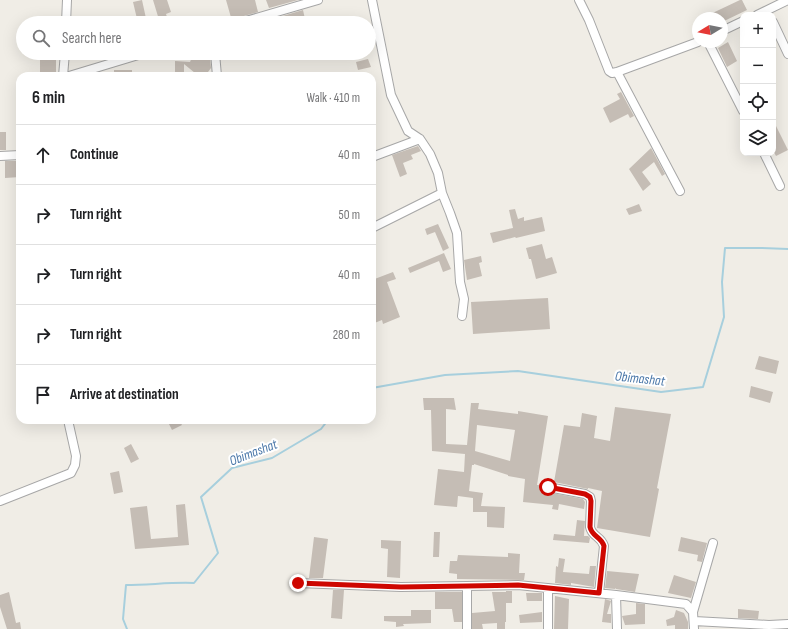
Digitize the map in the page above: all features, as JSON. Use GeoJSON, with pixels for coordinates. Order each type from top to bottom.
{"type":"FeatureCollection","features":[{"type":"Feature","properties":{"kind":"street"},"geometry":{"type":"LineString","coordinates":[[66,16],[67,0]]}},
{"type":"Feature","properties":{"kind":"street"},"geometry":{"type":"LineString","coordinates":[[263,16],[318,0]]}},
{"type":"Feature","properties":{"kind":"street"},"geometry":{"type":"LineString","coordinates":[[372,0],[375,16]]}},
{"type":"Feature","properties":{"kind":"street"},"geometry":{"type":"LineString","coordinates":[[579,0],[589,20],[609,71],[612,73],[692,44]]}},
{"type":"Feature","properties":{"kind":"street"},"geometry":{"type":"LineString","coordinates":[[770,12],[788,0]]}},
{"type":"Feature","properties":{"kind":"street"},"geometry":{"type":"LineString","coordinates":[[376,20],[391,95],[408,131],[420,139],[430,154],[438,173],[442,194],[457,233],[460,282],[464,299],[462,316]]}},
{"type":"Feature","properties":{"kind":"street"},"geometry":{"type":"LineString","coordinates":[[728,28],[740,22]]}},
{"type":"Feature","properties":{"kind":"street"},"geometry":{"type":"LineString","coordinates":[[776,28],[788,54]]}},
{"type":"Feature","properties":{"kind":"street"},"geometry":{"type":"LineString","coordinates":[[711,48],[740,105]]}},
{"type":"Feature","properties":{"kind":"street"},"geometry":{"type":"LineString","coordinates":[[63,72],[64,60]]}},
{"type":"Feature","properties":{"kind":"street"},"geometry":{"type":"LineString","coordinates":[[82,72],[122,60]]}},
{"type":"Feature","properties":{"kind":"street"},"geometry":{"type":"LineString","coordinates":[[216,60],[217,72]]}},
{"type":"Feature","properties":{"kind":"street"},"geometry":{"type":"LineString","coordinates":[[617,72],[680,191]]}},
{"type":"Feature","properties":{"kind":"street"},"geometry":{"type":"LineString","coordinates":[[376,156],[420,139]]}},
{"type":"Feature","properties":{"kind":"street"},"geometry":{"type":"LineString","coordinates":[[0,156],[16,155]]}},
{"type":"Feature","properties":{"kind":"street"},"geometry":{"type":"LineString","coordinates":[[765,156],[780,186]]}},
{"type":"Feature","properties":{"kind":"street"},"geometry":{"type":"LineString","coordinates":[[376,226],[442,194]]}},
{"type":"Feature","properties":{"kind":"street"},"geometry":{"type":"LineString","coordinates":[[0,501],[71,473],[75,465],[76,456],[69,424]]}},
{"type":"Feature","properties":{"kind":"street"},"geometry":{"type":"LineString","coordinates":[[548,487],[585,494],[590,497],[590,531],[601,540],[604,546],[599,593]]}},
{"type":"Feature","properties":{"kind":"street"},"geometry":{"type":"LineString","coordinates":[[713,543],[693,612],[694,625],[769,627],[788,624]]}},
{"type":"Feature","properties":{"kind":"street"},"geometry":{"type":"LineString","coordinates":[[298,583],[401,587],[518,585],[686,604],[693,612]]}},
{"type":"Feature","properties":{"kind":"street"},"geometry":{"type":"LineString","coordinates":[[467,586],[467,629]]}},
{"type":"Feature","properties":{"kind":"street"},"geometry":{"type":"LineString","coordinates":[[548,588],[548,629]]}},
{"type":"Feature","properties":{"kind":"street"},"geometry":{"type":"LineString","coordinates":[[616,595],[617,629]]}},
{"type":"Feature","properties":{"kind":"building"},"geometry":{"type":"Polygon","coordinates":[[[142,0],[145,16],[136,16],[133,2],[142,0]]]}},
{"type":"Feature","properties":{"kind":"building"},"geometry":{"type":"Polygon","coordinates":[[[153,0],[167,0],[171,12],[166,14],[167,16],[158,16],[153,0]]]}},
{"type":"Feature","properties":{"kind":"building"},"geometry":{"type":"Polygon","coordinates":[[[226,0],[255,0],[258,12],[244,16],[231,16],[226,0]]]}},
{"type":"Feature","properties":{"kind":"building"},"geometry":{"type":"Polygon","coordinates":[[[266,0],[298,0],[269,8],[266,0]]]}},
{"type":"Feature","properties":{"kind":"building"},"geometry":{"type":"Polygon","coordinates":[[[740,0],[742,0],[747,10],[740,12],[728,19],[728,12],[715,12],[740,0]]]}},
{"type":"Feature","properties":{"kind":"building"},"geometry":{"type":"Polygon","coordinates":[[[303,10],[304,16],[283,16],[303,10]]]}},
{"type":"Feature","properties":{"kind":"building"},"geometry":{"type":"Polygon","coordinates":[[[728,42],[737,61],[727,67],[718,48],[728,48],[728,42]]]}},
{"type":"Feature","properties":{"kind":"building"},"geometry":{"type":"Polygon","coordinates":[[[40,60],[56,60],[56,72],[40,72],[40,60]]]}},
{"type":"Feature","properties":{"kind":"building"},"geometry":{"type":"Polygon","coordinates":[[[191,60],[210,60],[211,68],[208,72],[194,72],[184,64],[184,72],[175,72],[175,61],[190,62],[191,60]]]}},
{"type":"Feature","properties":{"kind":"building"},"geometry":{"type":"Polygon","coordinates":[[[368,60],[371,67],[358,70],[356,62],[368,60]]]}},
{"type":"Feature","properties":{"kind":"building"},"geometry":{"type":"Polygon","coordinates":[[[114,70],[132,70],[132,72],[114,72],[114,70]]]}},
{"type":"Feature","properties":{"kind":"building"},"geometry":{"type":"Polygon","coordinates":[[[621,92],[634,116],[630,118],[628,114],[610,123],[603,108],[620,99],[617,94],[621,92]]]}},
{"type":"Feature","properties":{"kind":"building"},"geometry":{"type":"Polygon","coordinates":[[[776,126],[788,150],[776,156],[776,126]]]}},
{"type":"Feature","properties":{"kind":"building"},"geometry":{"type":"Polygon","coordinates":[[[0,132],[6,132],[6,150],[0,150],[0,132]]]}},
{"type":"Feature","properties":{"kind":"building"},"geometry":{"type":"Polygon","coordinates":[[[418,146],[421,151],[411,155],[413,159],[403,163],[407,174],[400,177],[392,155],[418,146]]]}},
{"type":"Feature","properties":{"kind":"building"},"geometry":{"type":"Polygon","coordinates":[[[651,148],[665,174],[662,176],[654,162],[642,172],[651,184],[643,191],[629,169],[651,148]]]}},
{"type":"Feature","properties":{"kind":"building"},"geometry":{"type":"Polygon","coordinates":[[[5,161],[16,161],[16,177],[5,178],[5,161]]]}},
{"type":"Feature","properties":{"kind":"building"},"geometry":{"type":"Polygon","coordinates":[[[639,204],[642,211],[629,215],[626,209],[639,204]]]}},
{"type":"Feature","properties":{"kind":"building"},"geometry":{"type":"Polygon","coordinates":[[[515,209],[518,219],[524,217],[524,221],[542,217],[545,231],[493,243],[490,233],[513,228],[509,210],[515,209]]]}},
{"type":"Feature","properties":{"kind":"building"},"geometry":{"type":"Polygon","coordinates":[[[438,224],[449,248],[443,251],[435,232],[427,235],[425,229],[438,224]]]}},
{"type":"Feature","properties":{"kind":"building"},"geometry":{"type":"Polygon","coordinates":[[[542,244],[546,259],[552,257],[557,273],[536,279],[531,259],[529,259],[526,248],[542,244]]]}},
{"type":"Feature","properties":{"kind":"building"},"geometry":{"type":"Polygon","coordinates":[[[444,253],[451,269],[443,272],[439,261],[410,273],[408,268],[444,253]]]}},
{"type":"Feature","properties":{"kind":"building"},"geometry":{"type":"Polygon","coordinates":[[[481,256],[482,262],[479,263],[482,276],[467,280],[464,260],[481,256]]]}},
{"type":"Feature","properties":{"kind":"building"},"geometry":{"type":"Polygon","coordinates":[[[393,272],[396,279],[387,282],[400,317],[383,324],[382,320],[376,322],[376,278],[393,272]]]}},
{"type":"Feature","properties":{"kind":"building"},"geometry":{"type":"Polygon","coordinates":[[[548,298],[550,329],[473,334],[471,302],[548,298]]]}},
{"type":"Feature","properties":{"kind":"building"},"geometry":{"type":"Polygon","coordinates":[[[759,356],[779,361],[776,374],[755,369],[759,356]]]}},
{"type":"Feature","properties":{"kind":"building"},"geometry":{"type":"Polygon","coordinates":[[[751,386],[773,392],[770,403],[749,397],[751,386]]]}},
{"type":"Feature","properties":{"kind":"building"},"geometry":{"type":"Polygon","coordinates":[[[423,398],[454,398],[456,410],[446,409],[446,444],[467,445],[471,403],[479,403],[478,409],[518,414],[518,411],[548,416],[537,485],[543,485],[543,489],[547,492],[583,499],[585,502],[584,509],[559,504],[558,510],[552,509],[553,505],[523,502],[525,479],[508,476],[474,464],[472,465],[469,491],[483,493],[481,506],[505,507],[504,528],[487,527],[487,512],[473,512],[473,498],[458,496],[457,507],[434,505],[438,469],[464,472],[465,454],[432,451],[431,410],[424,410],[423,398]],[[477,425],[475,451],[510,461],[515,430],[477,425]]]}},
{"type":"Feature","properties":{"kind":"building"},"geometry":{"type":"Polygon","coordinates":[[[615,407],[671,414],[657,488],[659,489],[650,537],[597,528],[602,491],[554,482],[564,425],[580,427],[582,413],[597,416],[594,438],[610,441],[615,407]]]}},
{"type":"Feature","properties":{"kind":"building"},"geometry":{"type":"Polygon","coordinates":[[[169,424],[182,425],[172,430],[169,424]]]}},
{"type":"Feature","properties":{"kind":"building"},"geometry":{"type":"Polygon","coordinates":[[[131,444],[139,459],[131,463],[124,448],[131,444]]]}},
{"type":"Feature","properties":{"kind":"building"},"geometry":{"type":"Polygon","coordinates":[[[119,471],[123,492],[114,494],[110,473],[119,471]]]}},
{"type":"Feature","properties":{"kind":"building"},"geometry":{"type":"Polygon","coordinates":[[[185,504],[189,545],[135,549],[130,508],[147,506],[151,539],[178,537],[176,505],[185,504]]]}},
{"type":"Feature","properties":{"kind":"building"},"geometry":{"type":"Polygon","coordinates":[[[577,520],[585,521],[584,536],[588,536],[590,538],[589,543],[553,540],[554,534],[575,536],[577,520]]]}},
{"type":"Feature","properties":{"kind":"building"},"geometry":{"type":"Polygon","coordinates":[[[434,532],[440,532],[439,557],[433,557],[434,532]]]}},
{"type":"Feature","properties":{"kind":"building"},"geometry":{"type":"Polygon","coordinates":[[[314,537],[328,539],[323,578],[309,578],[314,537]]]}},
{"type":"Feature","properties":{"kind":"building"},"geometry":{"type":"Polygon","coordinates":[[[681,537],[707,543],[702,562],[697,561],[698,555],[678,551],[681,537]]]}},
{"type":"Feature","properties":{"kind":"building"},"geometry":{"type":"Polygon","coordinates":[[[381,540],[401,541],[400,578],[387,577],[388,549],[381,548],[381,540]]]}},
{"type":"Feature","properties":{"kind":"building"},"geometry":{"type":"Polygon","coordinates":[[[508,553],[520,554],[519,573],[525,573],[524,580],[457,579],[457,574],[449,573],[450,561],[457,561],[458,555],[508,557],[508,553]]]}},
{"type":"Feature","properties":{"kind":"building"},"geometry":{"type":"Polygon","coordinates":[[[559,558],[565,559],[563,572],[589,574],[590,566],[596,566],[594,587],[571,583],[571,585],[555,583],[556,566],[558,567],[559,558]]]}},
{"type":"Feature","properties":{"kind":"building"},"geometry":{"type":"Polygon","coordinates":[[[607,571],[639,574],[635,592],[615,588],[605,588],[607,571]]]}},
{"type":"Feature","properties":{"kind":"building"},"geometry":{"type":"Polygon","coordinates":[[[674,575],[696,582],[691,598],[668,593],[674,575]]]}},
{"type":"Feature","properties":{"kind":"building"},"geometry":{"type":"Polygon","coordinates":[[[333,590],[344,590],[342,619],[331,618],[333,590]]]}},
{"type":"Feature","properties":{"kind":"building"},"geometry":{"type":"Polygon","coordinates":[[[512,591],[512,603],[506,603],[505,629],[497,629],[497,623],[482,624],[483,629],[472,629],[472,613],[495,611],[492,592],[512,591]]]}},
{"type":"Feature","properties":{"kind":"building"},"geometry":{"type":"Polygon","coordinates":[[[9,592],[16,623],[20,622],[21,629],[7,629],[0,607],[0,595],[9,592]]]}},
{"type":"Feature","properties":{"kind":"building"},"geometry":{"type":"Polygon","coordinates":[[[435,592],[462,592],[462,622],[454,622],[452,609],[435,609],[435,592]]]}},
{"type":"Feature","properties":{"kind":"building"},"geometry":{"type":"Polygon","coordinates":[[[526,593],[542,593],[542,601],[527,601],[526,593]]]}},
{"type":"Feature","properties":{"kind":"building"},"geometry":{"type":"Polygon","coordinates":[[[555,596],[569,599],[568,629],[554,629],[555,596]]]}},
{"type":"Feature","properties":{"kind":"building"},"geometry":{"type":"Polygon","coordinates":[[[605,599],[611,601],[607,614],[611,614],[611,623],[602,622],[605,599]]]}},
{"type":"Feature","properties":{"kind":"building"},"geometry":{"type":"Polygon","coordinates":[[[636,603],[645,604],[645,624],[625,625],[622,616],[636,614],[636,603]]]}},
{"type":"Feature","properties":{"kind":"building"},"geometry":{"type":"Polygon","coordinates":[[[738,609],[759,611],[758,619],[738,618],[738,609]]]}},
{"type":"Feature","properties":{"kind":"building"},"geometry":{"type":"Polygon","coordinates":[[[411,610],[431,610],[431,623],[403,624],[404,626],[396,627],[396,622],[384,621],[384,616],[411,616],[411,610]]]}},
{"type":"Feature","properties":{"kind":"building"},"geometry":{"type":"Polygon","coordinates":[[[676,610],[684,613],[688,622],[688,629],[675,629],[675,625],[667,626],[666,620],[674,617],[676,610]]]}},
{"type":"Feature","properties":{"kind":"building"},"geometry":{"type":"Polygon","coordinates":[[[542,612],[542,622],[520,623],[519,615],[542,612]]]}},
{"type":"Feature","properties":{"kind":"waterway","name":"Obimashat"},"geometry":{"type":"LineString","coordinates":[[376,387],[445,375],[518,371],[661,392],[703,387],[724,317],[722,282],[725,248],[788,249]]}},
{"type":"Feature","properties":{"kind":"waterway","name":"Obimashat"},"geometry":{"type":"LineString","coordinates":[[127,629],[123,619],[126,585],[194,583],[218,553],[201,497],[232,468],[272,458],[321,429],[325,424]]}},
{"type":"Feature","properties":{"kind":"route"},"geometry":{"type":"LineString","coordinates":[[298,583],[401,587],[518,585],[599,593],[604,546],[603,542],[590,531],[590,497],[585,494],[548,487]]}}]}
